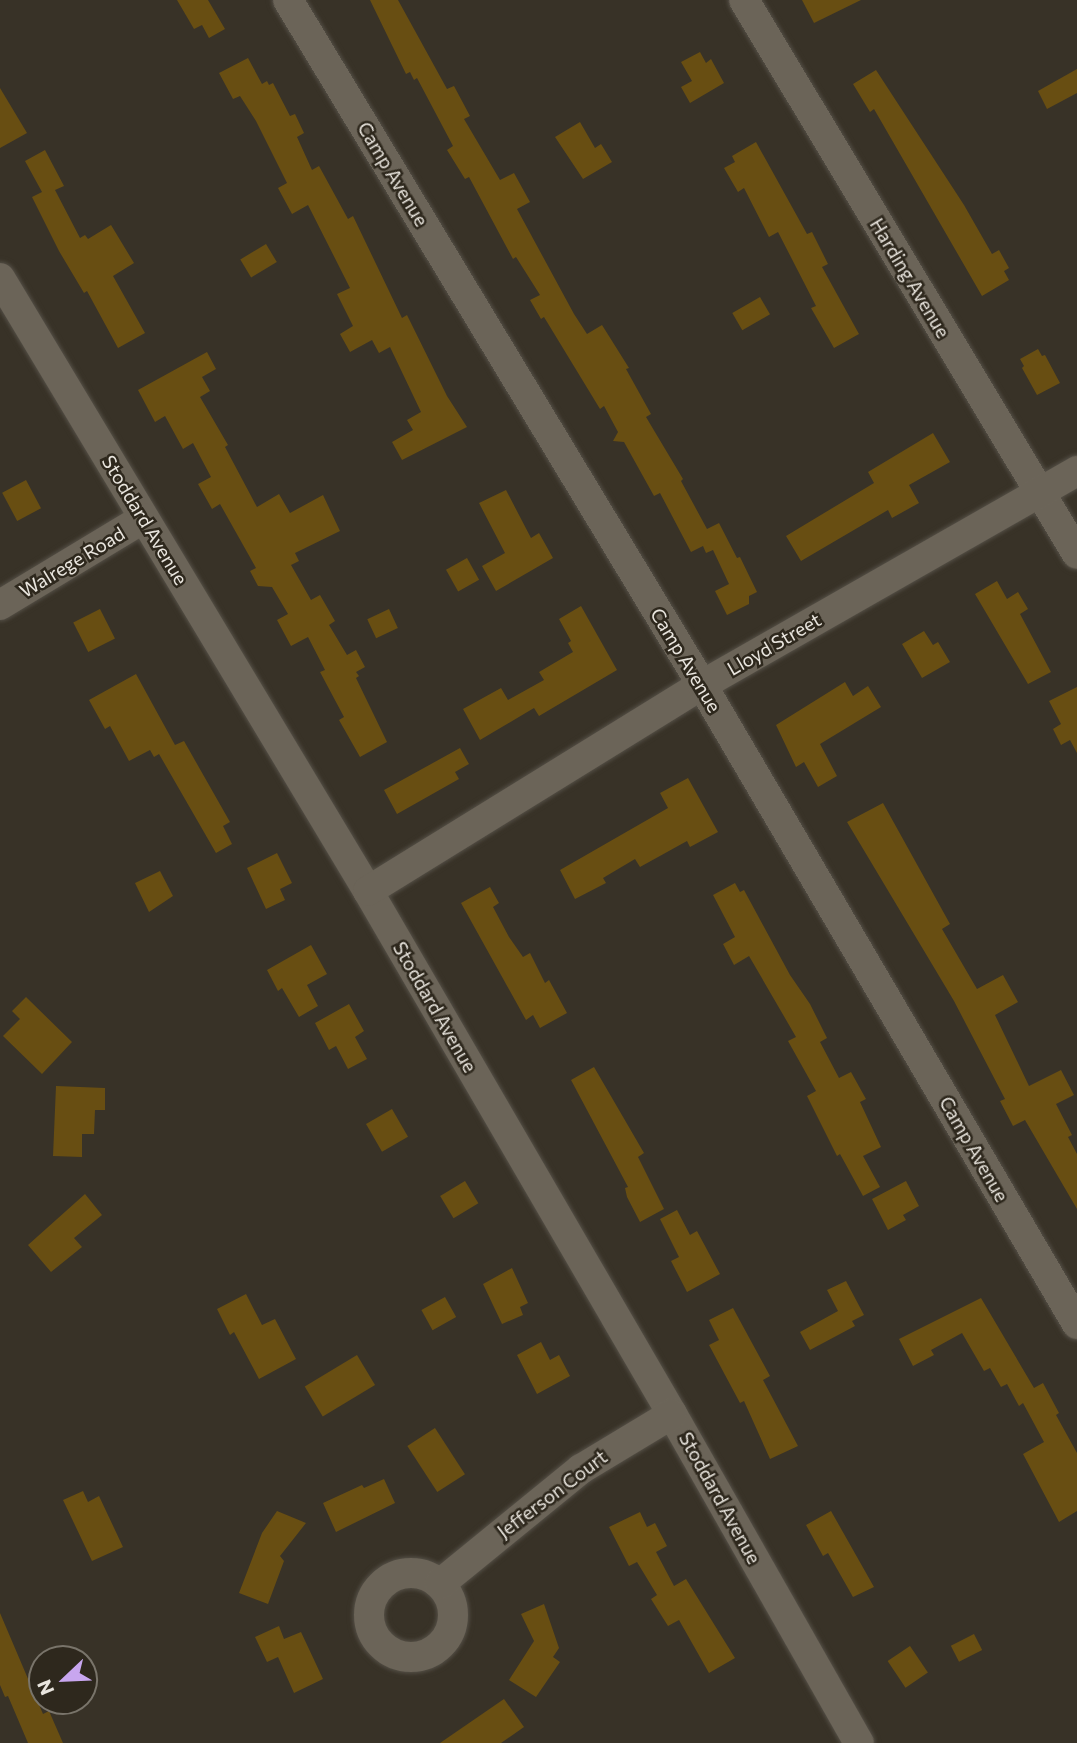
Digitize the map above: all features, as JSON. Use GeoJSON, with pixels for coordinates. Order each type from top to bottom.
{"type":"FeatureCollection","features":[{"type":"Feature","properties":{"kind":"street","name":"Camp Avenue"},"geometry":{"type":"LineString","coordinates":[[288,0],[702,685],[1077,1324]]}},
{"type":"Feature","properties":{"kind":"street","name":"Harding Avenue"},"geometry":{"type":"LineString","coordinates":[[744,0],[1077,554]]}},
{"type":"Feature","properties":{"kind":"street","name":"Stoddard Avenue"},"geometry":{"type":"LineString","coordinates":[[0,278],[368,891],[672,1414],[859,1743]]}},
{"type":"Feature","properties":{"kind":"street","name":"Lloyd Street"},"geometry":{"type":"LineString","coordinates":[[368,891],[702,685],[1077,471]]}},
{"type":"Feature","properties":{"kind":"street","name":"Walrege Road"},"geometry":{"type":"LineString","coordinates":[[0,606],[144,518]]}},
{"type":"Feature","properties":{"kind":"street","name":"Jefferson Court"},"geometry":{"type":"LineString","coordinates":[[440,1584],[581,1469],[672,1414]]}},
{"type":"Feature","properties":{"kind":"building"},"geometry":{"type":"Polygon","coordinates":[[[177,0],[208,0],[225,29],[209,38],[202,25],[194,29],[177,0]]]}},
{"type":"Feature","properties":{"kind":"building"},"geometry":{"type":"Polygon","coordinates":[[[370,0],[398,0],[447,89],[454,86],[470,116],[464,119],[500,180],[514,173],[530,202],[517,209],[574,314],[587,334],[602,325],[629,368],[626,369],[651,414],[646,417],[683,479],[681,481],[707,529],[719,523],[737,558],[740,557],[757,592],[749,596],[749,604],[727,615],[715,591],[729,584],[713,550],[706,553],[703,546],[691,552],[660,493],[654,496],[624,442],[613,441],[618,432],[604,406],[600,409],[544,317],[541,319],[530,300],[540,295],[516,257],[513,259],[469,177],[465,179],[447,150],[453,146],[417,78],[414,80],[410,72],[406,74],[370,0]]]}},
{"type":"Feature","properties":{"kind":"building"},"geometry":{"type":"Polygon","coordinates":[[[802,0],[861,0],[814,23],[802,0]]]}},
{"type":"Feature","properties":{"kind":"building"},"geometry":{"type":"Polygon","coordinates":[[[700,52],[706,63],[711,59],[724,83],[690,103],[681,87],[692,81],[681,62],[700,52]]]}},
{"type":"Feature","properties":{"kind":"building"},"geometry":{"type":"Polygon","coordinates":[[[248,58],[262,84],[267,81],[269,85],[273,83],[290,116],[295,114],[304,133],[297,137],[312,170],[319,166],[348,219],[353,216],[402,318],[407,315],[447,396],[467,427],[402,460],[392,442],[413,430],[407,420],[421,412],[390,347],[379,353],[372,340],[350,352],[340,334],[353,326],[337,294],[350,288],[308,205],[292,214],[278,188],[287,183],[256,121],[240,96],[233,99],[219,73],[248,58]]]}},
{"type":"Feature","properties":{"kind":"building"},"geometry":{"type":"Polygon","coordinates":[[[1077,69],[1077,93],[1047,109],[1038,91],[1077,69]]]}},
{"type":"Feature","properties":{"kind":"building"},"geometry":{"type":"Polygon","coordinates":[[[876,70],[964,205],[992,254],[999,250],[1009,268],[1004,271],[1009,280],[982,296],[874,109],[870,112],[853,84],[876,70]]]}},
{"type":"Feature","properties":{"kind":"building"},"geometry":{"type":"Polygon","coordinates":[[[0,88],[27,133],[0,148],[0,88]]]}},
{"type":"Feature","properties":{"kind":"building"},"geometry":{"type":"Polygon","coordinates":[[[580,122],[595,148],[601,144],[612,162],[583,179],[555,137],[580,122]]]}},
{"type":"Feature","properties":{"kind":"building"},"geometry":{"type":"Polygon","coordinates":[[[756,142],[807,234],[812,232],[828,264],[822,267],[859,334],[834,348],[811,308],[816,306],[778,232],[769,237],[744,188],[738,192],[724,168],[735,162],[732,156],[756,142]]]}},
{"type":"Feature","properties":{"kind":"building"},"geometry":{"type":"Polygon","coordinates":[[[45,150],[64,186],[55,190],[80,238],[85,235],[88,239],[111,225],[134,263],[113,276],[145,333],[118,348],[87,291],[84,293],[59,251],[32,197],[42,192],[25,161],[45,150]]]}},
{"type":"Feature","properties":{"kind":"building"},"geometry":{"type":"Polygon","coordinates":[[[266,244],[277,262],[251,277],[240,259],[266,244]]]}},
{"type":"Feature","properties":{"kind":"building"},"geometry":{"type":"Polygon","coordinates":[[[760,297],[770,314],[742,330],[732,313],[760,297]]]}},
{"type":"Feature","properties":{"kind":"building"},"geometry":{"type":"Polygon","coordinates":[[[1038,349],[1042,356],[1045,355],[1060,383],[1037,395],[1020,359],[1038,349]]]}},
{"type":"Feature","properties":{"kind":"building"},"geometry":{"type":"Polygon","coordinates":[[[207,352],[216,369],[202,377],[210,391],[200,397],[228,445],[225,447],[257,507],[279,494],[290,513],[323,495],[340,531],[295,553],[299,561],[291,565],[311,600],[320,595],[335,621],[329,625],[347,655],[356,650],[365,667],[356,672],[359,676],[356,678],[387,742],[360,757],[339,720],[344,717],[320,672],[325,670],[308,637],[291,646],[277,620],[288,614],[272,587],[258,586],[250,571],[256,568],[220,504],[212,509],[198,484],[211,477],[193,443],[183,449],[165,416],[155,422],[138,390],[207,352]]]}},
{"type":"Feature","properties":{"kind":"building"},"geometry":{"type":"Polygon","coordinates":[[[933,433],[950,462],[909,485],[919,503],[892,518],[888,510],[801,561],[786,536],[874,483],[868,472],[933,433]]]}},
{"type":"Feature","properties":{"kind":"building"},"geometry":{"type":"Polygon","coordinates":[[[26,480],[41,508],[17,521],[2,493],[26,480]]]}},
{"type":"Feature","properties":{"kind":"building"},"geometry":{"type":"Polygon","coordinates":[[[506,490],[531,538],[539,533],[553,558],[496,591],[482,566],[505,553],[479,503],[506,490]]]}},
{"type":"Feature","properties":{"kind":"building"},"geometry":{"type":"Polygon","coordinates":[[[467,558],[479,580],[458,592],[446,570],[467,558]]]}},
{"type":"Feature","properties":{"kind":"building"},"geometry":{"type":"Polygon","coordinates":[[[997,581],[1007,599],[1018,592],[1028,609],[1020,614],[1051,672],[1028,684],[975,594],[997,581]]]}},
{"type":"Feature","properties":{"kind":"building"},"geometry":{"type":"Polygon","coordinates":[[[581,606],[617,670],[539,716],[534,708],[480,740],[463,709],[501,688],[508,700],[544,680],[539,672],[573,652],[568,643],[571,641],[559,619],[581,606]]]}},
{"type":"Feature","properties":{"kind":"building"},"geometry":{"type":"Polygon","coordinates":[[[100,609],[115,638],[88,652],[73,623],[100,609]]]}},
{"type":"Feature","properties":{"kind":"building"},"geometry":{"type":"Polygon","coordinates":[[[389,609],[398,628],[376,638],[367,619],[389,609]]]}},
{"type":"Feature","properties":{"kind":"building"},"geometry":{"type":"Polygon","coordinates":[[[924,631],[933,645],[938,642],[950,662],[922,678],[902,644],[924,631]]]}},
{"type":"Feature","properties":{"kind":"building"},"geometry":{"type":"Polygon","coordinates":[[[136,674],[175,745],[184,741],[230,822],[223,826],[232,844],[216,853],[159,754],[154,757],[150,750],[129,761],[110,726],[105,729],[89,700],[136,674]]]}},
{"type":"Feature","properties":{"kind":"building"},"geometry":{"type":"Polygon","coordinates":[[[845,682],[853,696],[868,686],[881,707],[820,744],[837,776],[818,787],[804,762],[796,767],[776,725],[845,682]]]}},
{"type":"Feature","properties":{"kind":"building"},"geometry":{"type":"Polygon","coordinates":[[[1077,687],[1077,753],[1070,740],[1061,745],[1053,729],[1061,724],[1049,701],[1077,687]]]}},
{"type":"Feature","properties":{"kind":"building"},"geometry":{"type":"Polygon","coordinates":[[[460,748],[469,764],[455,772],[459,779],[397,814],[384,790],[460,748]]]}},
{"type":"Feature","properties":{"kind":"building"},"geometry":{"type":"Polygon","coordinates":[[[688,778],[718,832],[690,847],[687,841],[640,867],[635,859],[603,878],[606,883],[575,899],[560,870],[668,808],[660,793],[688,778]]]}},
{"type":"Feature","properties":{"kind":"building"},"geometry":{"type":"Polygon","coordinates":[[[883,803],[950,924],[942,929],[977,989],[1003,975],[1018,1002],[995,1015],[1029,1086],[1061,1070],[1074,1095],[1056,1104],[1072,1135],[1068,1137],[1077,1154],[1077,1209],[1025,1120],[1013,1126],[1000,1101],[1005,1099],[954,1001],[847,822],[883,803]]]}},
{"type":"Feature","properties":{"kind":"building"},"geometry":{"type":"Polygon","coordinates":[[[277,853],[292,883],[280,889],[285,900],[266,909],[247,868],[277,853]]]}},
{"type":"Feature","properties":{"kind":"building"},"geometry":{"type":"Polygon","coordinates":[[[160,871],[173,896],[149,912],[135,883],[160,871]]]}},
{"type":"Feature","properties":{"kind":"building"},"geometry":{"type":"Polygon","coordinates":[[[735,883],[740,892],[744,890],[790,975],[810,1004],[827,1038],[820,1042],[839,1078],[851,1072],[866,1099],[860,1102],[881,1147],[863,1156],[880,1187],[863,1196],[840,1154],[837,1156],[807,1096],[816,1091],[788,1041],[796,1037],[749,956],[734,965],[723,944],[735,937],[713,895],[735,883]]]}},
{"type":"Feature","properties":{"kind":"building"},"geometry":{"type":"Polygon","coordinates":[[[490,887],[499,903],[493,907],[509,937],[523,957],[530,953],[545,983],[549,980],[567,1013],[540,1028],[533,1015],[526,1020],[461,903],[490,887]]]}},
{"type":"Feature","properties":{"kind":"building"},"geometry":{"type":"Polygon","coordinates":[[[311,945],[327,974],[307,985],[318,1006],[299,1017],[282,988],[278,991],[267,970],[311,945]]]}},
{"type":"Feature","properties":{"kind":"building"},"geometry":{"type":"Polygon","coordinates":[[[26,997],[72,1042],[42,1074],[3,1036],[20,1019],[12,1011],[26,997]]]}},
{"type":"Feature","properties":{"kind":"building"},"geometry":{"type":"Polygon","coordinates":[[[349,1004],[364,1031],[355,1037],[367,1059],[348,1069],[336,1046],[329,1050],[315,1023],[349,1004]]]}},
{"type":"Feature","properties":{"kind":"building"},"geometry":{"type":"Polygon","coordinates":[[[594,1067],[644,1153],[638,1157],[664,1209],[640,1222],[627,1197],[625,1188],[628,1187],[571,1080],[594,1067]]]}},
{"type":"Feature","properties":{"kind":"building"},"geometry":{"type":"Polygon","coordinates":[[[56,1086],[105,1088],[105,1110],[95,1110],[94,1134],[82,1134],[82,1157],[53,1156],[56,1086]]]}},
{"type":"Feature","properties":{"kind":"building"},"geometry":{"type":"Polygon","coordinates":[[[392,1109],[408,1137],[382,1152],[366,1124],[392,1109]]]}},
{"type":"Feature","properties":{"kind":"building"},"geometry":{"type":"Polygon","coordinates":[[[465,1181],[478,1203],[454,1218],[440,1196],[465,1181]]]}},
{"type":"Feature","properties":{"kind":"building"},"geometry":{"type":"Polygon","coordinates":[[[906,1181],[919,1206],[903,1215],[906,1220],[888,1230],[872,1199],[906,1181]]]}},
{"type":"Feature","properties":{"kind":"building"},"geometry":{"type":"Polygon","coordinates":[[[85,1194],[102,1215],[74,1238],[82,1247],[51,1272],[28,1245],[85,1194]]]}},
{"type":"Feature","properties":{"kind":"building"},"geometry":{"type":"Polygon","coordinates":[[[677,1210],[690,1235],[697,1231],[720,1274],[687,1292],[671,1261],[679,1257],[660,1219],[677,1210]]]}},
{"type":"Feature","properties":{"kind":"building"},"geometry":{"type":"Polygon","coordinates":[[[512,1268],[528,1303],[520,1307],[523,1315],[502,1324],[483,1284],[512,1268]]]}},
{"type":"Feature","properties":{"kind":"building"},"geometry":{"type":"Polygon","coordinates":[[[846,1281],[864,1315],[852,1321],[855,1326],[810,1350],[800,1332],[838,1311],[827,1290],[846,1281]]]}},
{"type":"Feature","properties":{"kind":"building"},"geometry":{"type":"Polygon","coordinates":[[[246,1294],[262,1325],[275,1319],[296,1359],[259,1379],[234,1332],[230,1335],[217,1309],[246,1294]]]}},
{"type":"Feature","properties":{"kind":"building"},"geometry":{"type":"Polygon","coordinates":[[[445,1297],[456,1317],[433,1330],[421,1310],[445,1297]]]}},
{"type":"Feature","properties":{"kind":"building"},"geometry":{"type":"Polygon","coordinates":[[[981,1298],[1034,1388],[1043,1383],[1059,1413],[1056,1415],[1077,1453],[1077,1511],[1059,1522],[1023,1454],[1044,1442],[1023,1403],[1019,1406],[1007,1384],[1001,1387],[990,1368],[984,1371],[962,1333],[931,1350],[934,1355],[913,1366],[899,1339],[981,1298]]]}},
{"type":"Feature","properties":{"kind":"building"},"geometry":{"type":"Polygon","coordinates":[[[733,1308],[770,1376],[763,1380],[798,1446],[770,1459],[744,1401],[740,1403],[709,1345],[719,1340],[709,1320],[733,1308]]]}},
{"type":"Feature","properties":{"kind":"building"},"geometry":{"type":"Polygon","coordinates":[[[541,1342],[550,1360],[559,1355],[570,1376],[537,1394],[517,1355],[541,1342]]]}},
{"type":"Feature","properties":{"kind":"building"},"geometry":{"type":"Polygon","coordinates":[[[357,1355],[375,1385],[323,1416],[305,1386],[357,1355]]]}},
{"type":"Feature","properties":{"kind":"building"},"geometry":{"type":"Polygon","coordinates":[[[435,1428],[465,1474],[437,1492],[407,1446],[435,1428]]]}},
{"type":"Feature","properties":{"kind":"building"},"geometry":{"type":"Polygon","coordinates":[[[384,1479],[395,1503],[336,1532],[323,1503],[362,1485],[364,1488],[384,1479]]]}},
{"type":"Feature","properties":{"kind":"building"},"geometry":{"type":"Polygon","coordinates":[[[83,1491],[88,1502],[99,1496],[123,1547],[92,1561],[63,1500],[83,1491]]]}},
{"type":"Feature","properties":{"kind":"building"},"geometry":{"type":"Polygon","coordinates":[[[277,1511],[306,1523],[280,1556],[284,1561],[268,1604],[239,1593],[262,1533],[277,1511]]]}},
{"type":"Feature","properties":{"kind":"building"},"geometry":{"type":"Polygon","coordinates":[[[831,1511],[874,1587],[853,1597],[828,1553],[823,1556],[806,1525],[831,1511]]]}},
{"type":"Feature","properties":{"kind":"building"},"geometry":{"type":"Polygon","coordinates":[[[640,1512],[647,1527],[655,1523],[667,1546],[656,1552],[674,1586],[686,1579],[735,1658],[709,1673],[679,1620],[668,1626],[651,1599],[657,1595],[637,1562],[629,1566],[609,1527],[640,1512]]]}},
{"type":"Feature","properties":{"kind":"building"},"geometry":{"type":"Polygon","coordinates":[[[544,1604],[559,1648],[553,1657],[560,1662],[536,1697],[509,1680],[534,1641],[521,1614],[544,1604]]]}},
{"type":"Feature","properties":{"kind":"building"},"geometry":{"type":"Polygon","coordinates":[[[0,1613],[28,1679],[28,1715],[51,1715],[63,1743],[28,1743],[8,1696],[5,1697],[0,1685],[0,1613]]]}},
{"type":"Feature","properties":{"kind":"building"},"geometry":{"type":"Polygon","coordinates":[[[279,1626],[284,1639],[301,1632],[323,1679],[294,1693],[278,1657],[267,1662],[255,1637],[279,1626]]]}},
{"type":"Feature","properties":{"kind":"building"},"geometry":{"type":"Polygon","coordinates":[[[974,1634],[982,1650],[959,1662],[951,1646],[974,1634]]]}},
{"type":"Feature","properties":{"kind":"building"},"geometry":{"type":"Polygon","coordinates":[[[910,1646],[928,1673],[906,1688],[888,1661],[910,1646]]]}},
{"type":"Feature","properties":{"kind":"building"},"geometry":{"type":"Polygon","coordinates":[[[504,1699],[524,1727],[501,1743],[440,1743],[504,1699]]]}}]}
